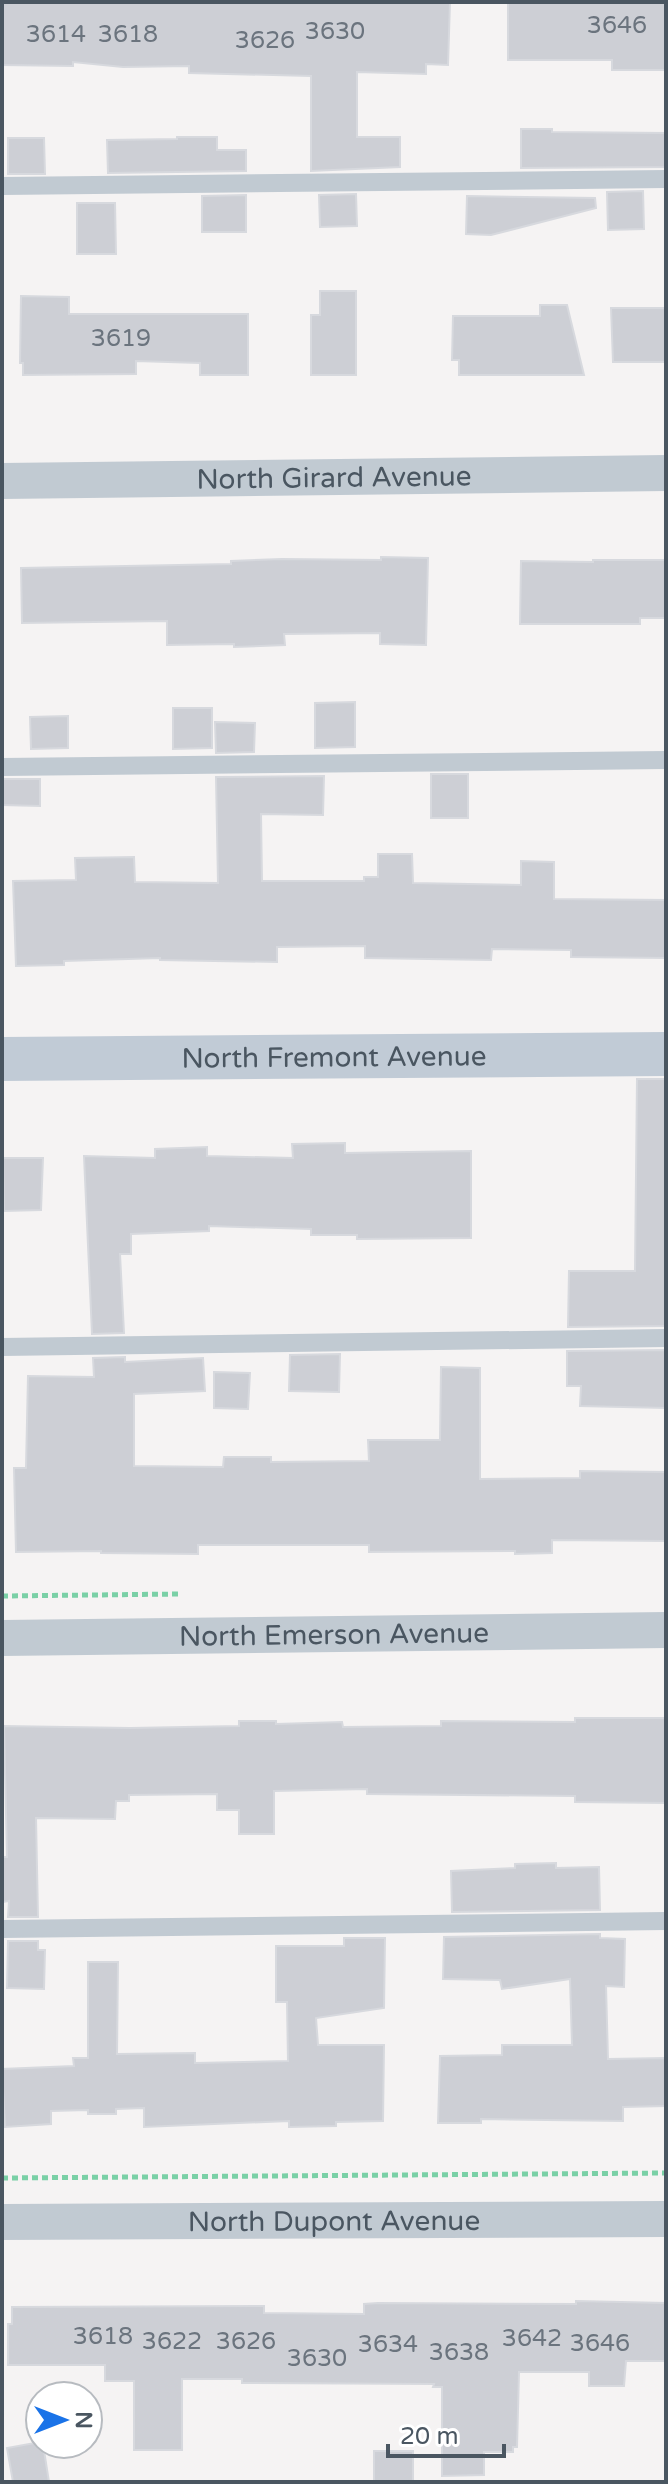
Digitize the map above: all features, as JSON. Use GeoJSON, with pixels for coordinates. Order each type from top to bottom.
{"type":"FeatureCollection","features":[{"type":"Feature","properties":{"kind":"street","name":"North Girard Avenue"},"geometry":{"type":"LineString","coordinates":[[2,481],[666,473]]}},
{"type":"Feature","properties":{"kind":"street","name":"North Fremont Avenue"},"geometry":{"type":"LineString","coordinates":[[2,1059],[666,1054]]}},
{"type":"Feature","properties":{"kind":"street","name":"North Emerson Avenue"},"geometry":{"type":"LineString","coordinates":[[2,1638],[666,1630]]}},
{"type":"Feature","properties":{"kind":"street","name":"North Dupont Avenue"},"geometry":{"type":"LineString","coordinates":[[2,2222],[666,2219]]}},
{"type":"Feature","properties":{"kind":"lane"},"geometry":{"type":"LineString","coordinates":[[2,186],[666,179]]}},
{"type":"Feature","properties":{"kind":"lane"},"geometry":{"type":"LineString","coordinates":[[2,767],[666,760]]}},
{"type":"Feature","properties":{"kind":"lane"},"geometry":{"type":"LineString","coordinates":[[2,1347],[666,1338]]}},
{"type":"Feature","properties":{"kind":"lane"},"geometry":{"type":"LineString","coordinates":[[2,1929],[666,1921]]}},
{"type":"Feature","properties":{"kind":"path"},"geometry":{"type":"LineString","coordinates":[[2,2178],[666,2173]]}},
{"type":"Feature","properties":{"kind":"building"},"geometry":{"type":"Polygon","coordinates":[[[2,2],[450,2],[448,65],[426,64],[426,74],[357,72],[357,137],[400,137],[400,167],[311,171],[311,76],[189,73],[189,66],[123,67],[73,62],[73,66],[2,65],[2,2]]]}},
{"type":"Feature","properties":{"kind":"building"},"geometry":{"type":"Polygon","coordinates":[[[508,2],[666,2],[666,70],[612,70],[612,60],[508,60],[508,2]]]}},
{"type":"Feature","properties":{"kind":"building"},"geometry":{"type":"Polygon","coordinates":[[[521,129],[666,133],[666,167],[521,168],[521,129]]]}},
{"type":"Feature","properties":{"kind":"building"},"geometry":{"type":"Polygon","coordinates":[[[217,137],[217,150],[246,150],[246,171],[108,173],[107,140],[217,137]]]}},
{"type":"Feature","properties":{"kind":"building"},"geometry":{"type":"Polygon","coordinates":[[[8,138],[44,138],[45,174],[8,174],[8,138]]]}},
{"type":"Feature","properties":{"kind":"building"},"geometry":{"type":"Polygon","coordinates":[[[643,191],[644,229],[608,230],[607,192],[643,191]]]}},
{"type":"Feature","properties":{"kind":"building"},"geometry":{"type":"Polygon","coordinates":[[[356,194],[357,226],[320,227],[319,195],[356,194]]]}},
{"type":"Feature","properties":{"kind":"building"},"geometry":{"type":"Polygon","coordinates":[[[246,195],[246,232],[202,232],[202,196],[246,195]]]}},
{"type":"Feature","properties":{"kind":"building"},"geometry":{"type":"Polygon","coordinates":[[[467,196],[595,198],[596,208],[491,235],[466,234],[467,196]]]}},
{"type":"Feature","properties":{"kind":"building"},"geometry":{"type":"Polygon","coordinates":[[[77,203],[115,203],[116,254],[77,254],[77,203]]]}},
{"type":"Feature","properties":{"kind":"building"},"geometry":{"type":"Polygon","coordinates":[[[320,291],[356,291],[356,375],[311,375],[311,315],[320,315],[320,291]]]}},
{"type":"Feature","properties":{"kind":"building"},"geometry":{"type":"Polygon","coordinates":[[[21,296],[69,297],[69,314],[248,314],[248,375],[200,375],[200,363],[136,361],[136,374],[23,375],[23,363],[20,363],[21,296]]]}},
{"type":"Feature","properties":{"kind":"building"},"geometry":{"type":"Polygon","coordinates":[[[540,305],[567,305],[584,375],[459,375],[459,360],[452,360],[453,316],[540,316],[540,305]]]}},
{"type":"Feature","properties":{"kind":"building"},"geometry":{"type":"Polygon","coordinates":[[[611,308],[666,308],[666,362],[613,362],[611,308]]]}},
{"type":"Feature","properties":{"kind":"building"},"geometry":{"type":"Polygon","coordinates":[[[381,557],[428,558],[426,645],[380,644],[380,633],[284,634],[285,645],[167,645],[167,621],[22,623],[21,568],[231,564],[231,561],[282,559],[381,560],[381,557]]]}},
{"type":"Feature","properties":{"kind":"building"},"geometry":{"type":"Polygon","coordinates":[[[666,560],[666,618],[640,618],[640,624],[520,624],[521,561],[666,560]]]}},
{"type":"Feature","properties":{"kind":"building"},"geometry":{"type":"Polygon","coordinates":[[[355,702],[355,747],[315,748],[315,703],[355,702]]]}},
{"type":"Feature","properties":{"kind":"building"},"geometry":{"type":"Polygon","coordinates":[[[173,708],[212,708],[212,748],[173,749],[173,708]]]}},
{"type":"Feature","properties":{"kind":"building"},"geometry":{"type":"Polygon","coordinates":[[[68,716],[68,748],[31,749],[30,717],[68,716]]]}},
{"type":"Feature","properties":{"kind":"building"},"geometry":{"type":"Polygon","coordinates":[[[215,722],[255,723],[254,752],[216,753],[215,722]]]}},
{"type":"Feature","properties":{"kind":"building"},"geometry":{"type":"Polygon","coordinates":[[[431,774],[468,774],[468,818],[431,818],[431,774]]]}},
{"type":"Feature","properties":{"kind":"building"},"geometry":{"type":"Polygon","coordinates":[[[324,776],[323,815],[261,814],[262,881],[364,881],[364,877],[378,877],[378,854],[412,854],[413,883],[521,885],[521,861],[554,862],[554,899],[666,900],[666,958],[571,957],[571,950],[492,949],[491,960],[365,958],[365,946],[277,947],[277,962],[160,958],[16,966],[13,881],[76,880],[75,858],[134,857],[135,882],[218,883],[216,777],[324,776]]]}},
{"type":"Feature","properties":{"kind":"building"},"geometry":{"type":"Polygon","coordinates":[[[2,779],[40,779],[40,806],[2,805],[2,779]]]}},
{"type":"Feature","properties":{"kind":"building"},"geometry":{"type":"Polygon","coordinates":[[[637,1079],[666,1079],[666,1326],[568,1327],[569,1271],[635,1271],[637,1079]]]}},
{"type":"Feature","properties":{"kind":"building"},"geometry":{"type":"Polygon","coordinates":[[[345,1143],[345,1153],[471,1151],[471,1238],[357,1239],[357,1235],[311,1235],[311,1229],[209,1226],[209,1231],[131,1234],[131,1254],[120,1254],[124,1333],[92,1334],[84,1156],[155,1158],[155,1149],[207,1147],[207,1156],[293,1158],[292,1144],[345,1143]]]}},
{"type":"Feature","properties":{"kind":"building"},"geometry":{"type":"Polygon","coordinates":[[[3,1158],[43,1158],[41,1210],[4,1211],[3,1158]]]}},
{"type":"Feature","properties":{"kind":"building"},"geometry":{"type":"Polygon","coordinates":[[[666,1350],[666,1408],[580,1406],[581,1386],[567,1386],[567,1351],[666,1350]]]}},
{"type":"Feature","properties":{"kind":"building"},"geometry":{"type":"Polygon","coordinates":[[[340,1354],[339,1392],[289,1391],[290,1355],[340,1354]]]}},
{"type":"Feature","properties":{"kind":"building"},"geometry":{"type":"Polygon","coordinates":[[[125,1357],[125,1362],[203,1358],[205,1391],[134,1394],[134,1466],[223,1467],[224,1457],[271,1457],[271,1462],[369,1461],[368,1440],[440,1440],[441,1367],[480,1368],[480,1479],[580,1478],[580,1471],[666,1472],[666,1541],[552,1540],[552,1553],[515,1554],[515,1551],[369,1552],[369,1545],[198,1545],[198,1554],[16,1552],[14,1468],[26,1468],[28,1376],[94,1377],[93,1358],[125,1357]]]}},
{"type":"Feature","properties":{"kind":"building"},"geometry":{"type":"Polygon","coordinates":[[[214,1372],[250,1373],[248,1409],[214,1408],[214,1372]]]}},
{"type":"Feature","properties":{"kind":"building"},"geometry":{"type":"Polygon","coordinates":[[[575,1718],[666,1718],[666,1803],[575,1802],[575,1796],[367,1794],[367,1789],[274,1791],[274,1834],[239,1834],[239,1810],[217,1810],[217,1794],[129,1795],[129,1801],[116,1801],[115,1819],[36,1818],[38,1917],[8,1917],[9,1901],[2,1902],[2,1857],[7,1857],[4,1726],[239,1726],[239,1721],[276,1721],[276,1724],[342,1722],[343,1727],[441,1726],[441,1721],[575,1722],[575,1718]]]}},
{"type":"Feature","properties":{"kind":"building"},"geometry":{"type":"Polygon","coordinates":[[[556,1863],[556,1868],[599,1867],[600,1910],[452,1912],[451,1871],[556,1863]]]}},
{"type":"Feature","properties":{"kind":"building"},"geometry":{"type":"Polygon","coordinates":[[[600,1934],[600,1938],[625,1939],[624,1987],[606,1986],[608,2059],[666,2058],[666,2106],[623,2107],[623,2121],[481,2119],[481,2123],[438,2123],[440,2056],[502,2055],[502,2045],[572,2045],[570,1979],[502,1989],[500,1980],[443,1979],[444,1937],[600,1934]]]}},
{"type":"Feature","properties":{"kind":"building"},"geometry":{"type":"Polygon","coordinates":[[[344,1938],[385,1938],[384,2008],[316,2018],[318,2045],[384,2045],[383,2121],[336,2122],[336,2126],[289,2127],[289,2121],[144,2127],[144,2108],[116,2109],[116,2114],[88,2114],[88,2110],[51,2111],[51,2124],[5,2127],[2,2069],[74,2066],[73,2058],[88,2058],[88,1962],[118,1962],[117,2054],[195,2053],[195,2063],[288,2061],[287,2002],[276,2002],[276,1946],[344,1946],[344,1938]]]}},
{"type":"Feature","properties":{"kind":"building"},"geometry":{"type":"Polygon","coordinates":[[[8,1941],[38,1941],[38,1950],[45,1950],[44,1989],[7,1988],[8,1941]]]}},
{"type":"Feature","properties":{"kind":"building"},"geometry":{"type":"Polygon","coordinates":[[[576,2301],[666,2303],[666,2361],[626,2361],[624,2386],[589,2386],[589,2372],[519,2372],[517,2447],[513,2447],[513,2452],[484,2452],[484,2475],[442,2476],[442,2387],[433,2387],[434,2384],[242,2383],[242,2379],[182,2379],[182,2450],[134,2450],[134,2381],[105,2381],[105,2365],[8,2365],[8,2324],[12,2324],[12,2307],[264,2306],[264,2313],[364,2314],[364,2304],[378,2303],[576,2304],[576,2301]]]}},
{"type":"Feature","properties":{"kind":"building"},"geometry":{"type":"Polygon","coordinates":[[[24,2445],[24,2460],[46,2460],[49,2482],[13,2482],[7,2448],[24,2445]]]}},
{"type":"Feature","properties":{"kind":"building"},"geometry":{"type":"Polygon","coordinates":[[[374,2451],[413,2451],[413,2482],[374,2482],[374,2451]]]}}]}
